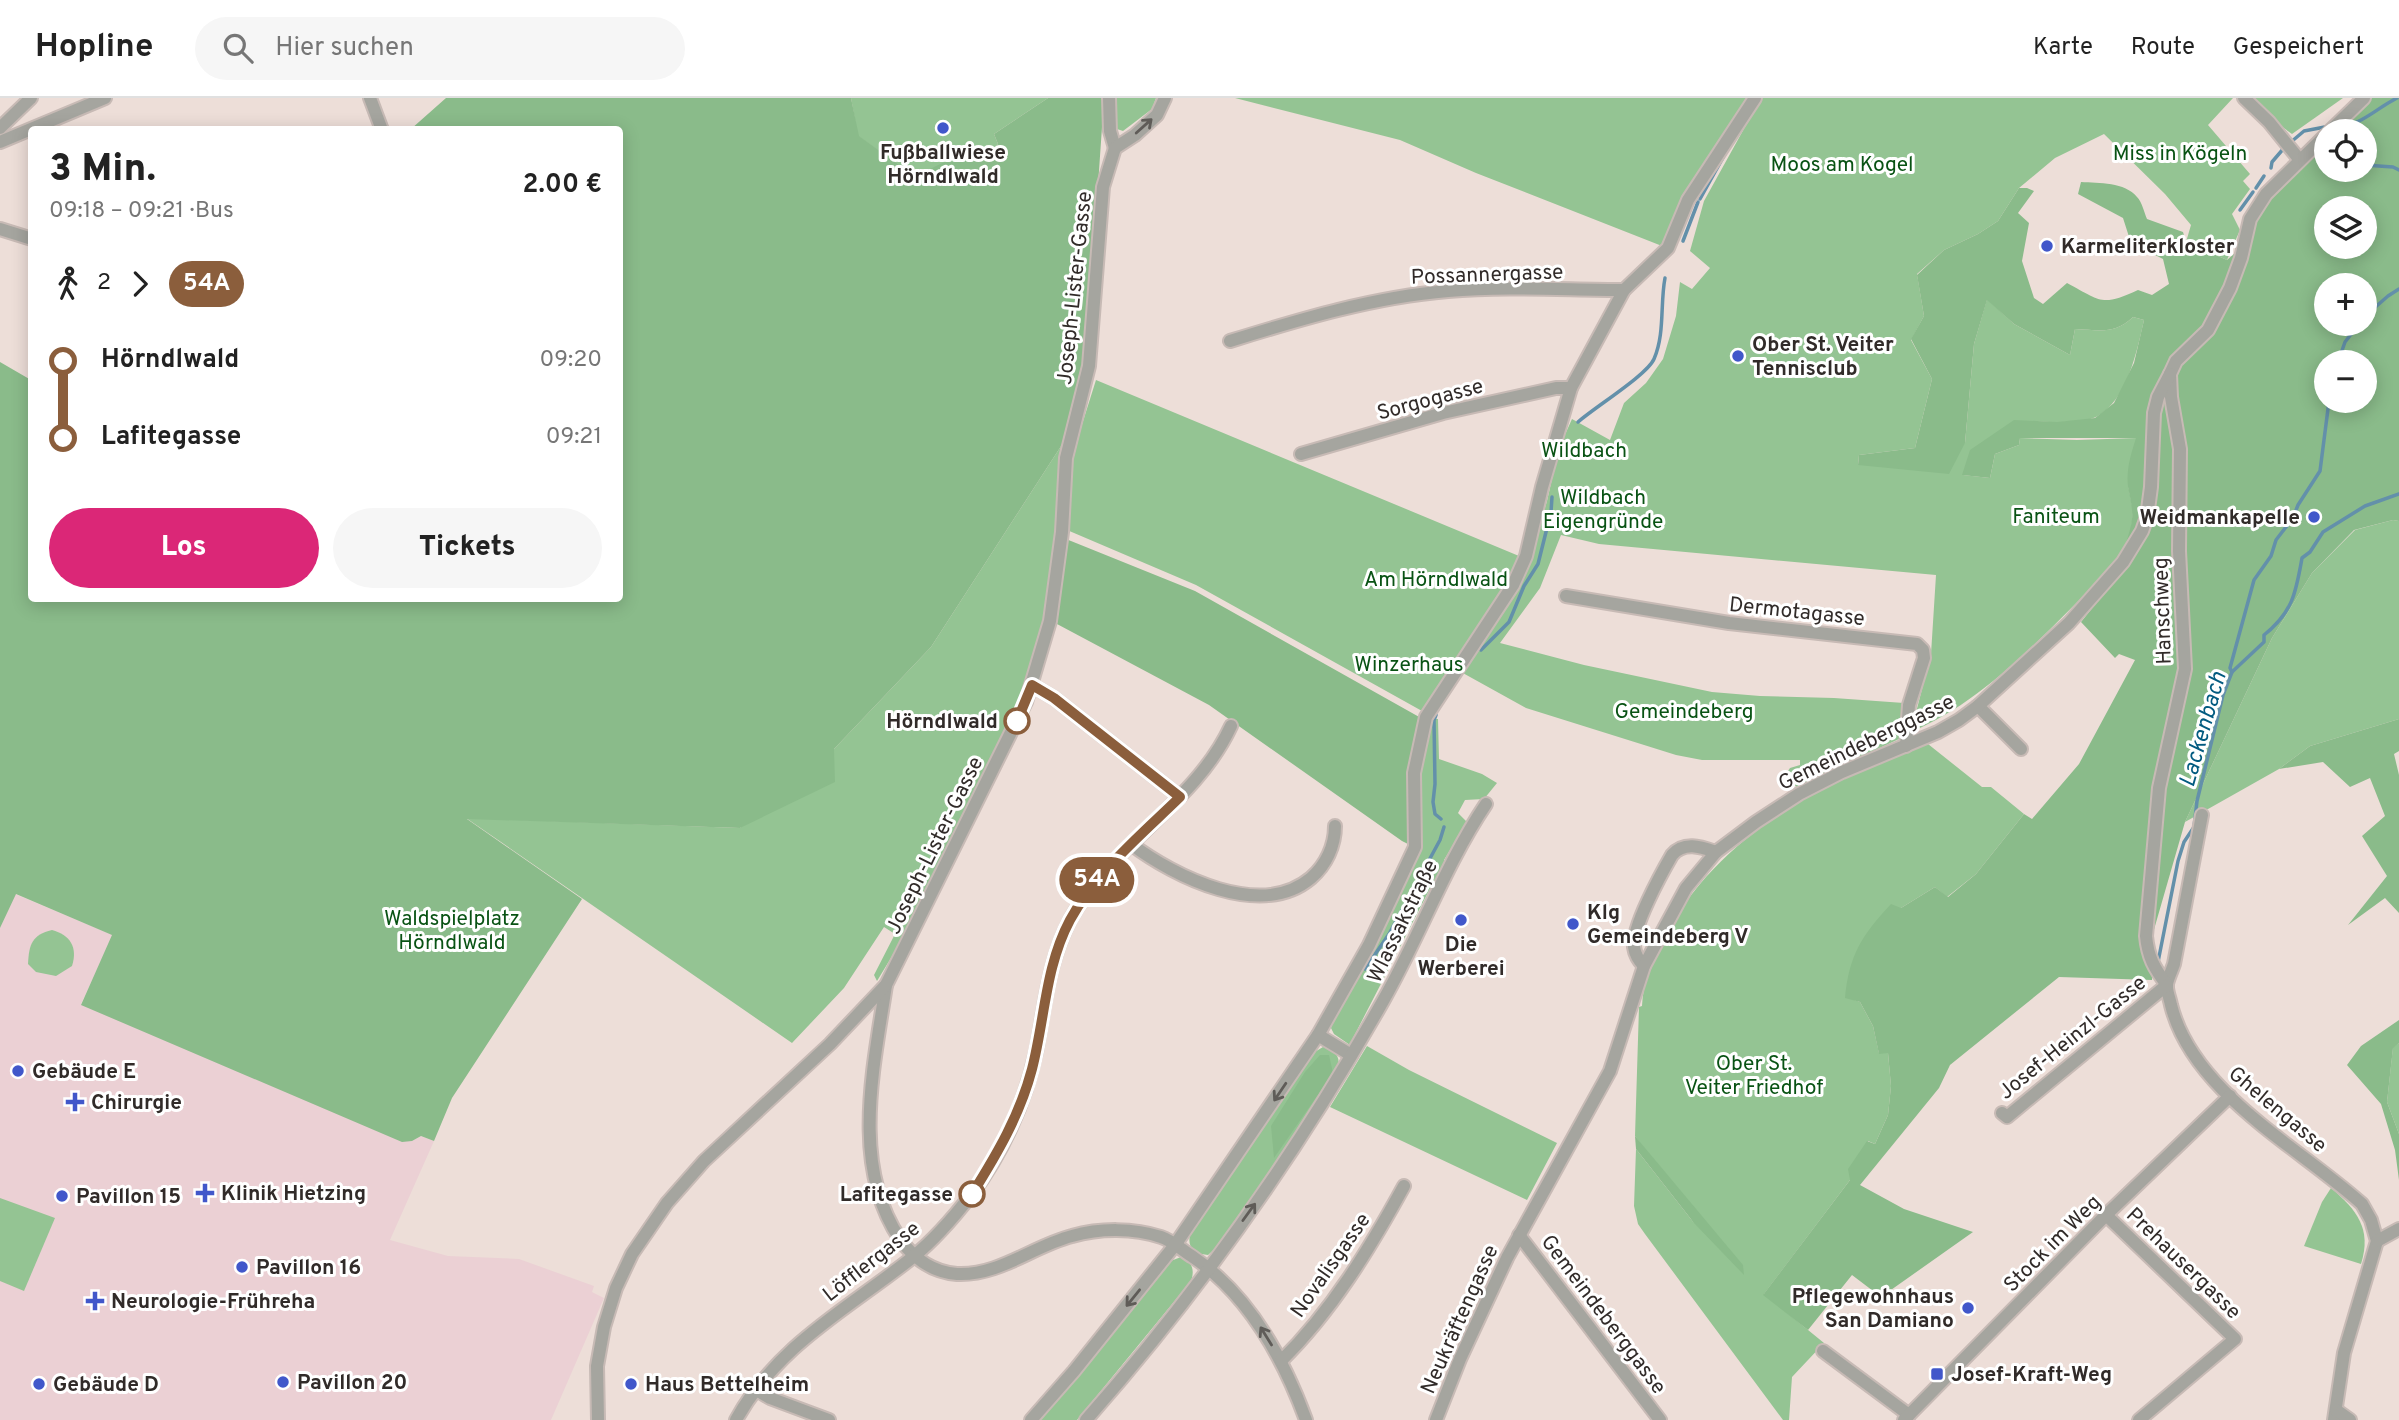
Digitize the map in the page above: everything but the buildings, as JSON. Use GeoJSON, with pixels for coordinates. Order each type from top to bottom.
{"type":"FeatureCollection","features":[{"type":"Feature","properties":{"kind":"street"},"geometry":{"type":"LineString","coordinates":[[0,128],[31,98]]}},
{"type":"Feature","properties":{"kind":"street"},"geometry":{"type":"LineString","coordinates":[[38,126],[105,98]]}},
{"type":"Feature","properties":{"kind":"street"},"geometry":{"type":"LineString","coordinates":[[370,98],[380,126]]}},
{"type":"Feature","properties":{"kind":"street","name":"Joseph-Lister-Gasse"},"geometry":{"type":"LineString","coordinates":[[598,1420],[597,1366],[604,1328],[616,1288],[632,1254],[667,1203],[704,1161],[830,1044],[886,985],[1032,685],[1050,621],[1066,458],[1089,366],[1103,187],[1115,148],[1110,131],[1110,98]]}},
{"type":"Feature","properties":{"kind":"street"},"geometry":{"type":"LineString","coordinates":[[1115,148],[1135,135],[1157,115],[1165,98]]}},
{"type":"Feature","properties":{"kind":"street"},"geometry":{"type":"LineString","coordinates":[[1571,388],[1624,290],[1668,248],[1688,200],[1755,98]]}},
{"type":"Feature","properties":{"kind":"street"},"geometry":{"type":"LineString","coordinates":[[2244,98],[2269,122],[2299,159]]}},
{"type":"Feature","properties":{"kind":"street"},"geometry":{"type":"LineString","coordinates":[[2342,119],[2364,98]]}},
{"type":"Feature","properties":{"kind":"street"},"geometry":{"type":"LineString","coordinates":[[0,142],[28,130]]}},
{"type":"Feature","properties":{"kind":"street"},"geometry":{"type":"LineString","coordinates":[[2171,374],[2176,361],[2208,330],[2230,288],[2241,258],[2250,219],[2266,194],[2314,146]]}},
{"type":"Feature","properties":{"kind":"street"},"geometry":{"type":"LineString","coordinates":[[0,229],[28,238]]}},
{"type":"Feature","properties":{"kind":"street","name":"Possannergasse"},"geometry":{"type":"LineString","coordinates":[[1230,341],[1339,310],[1448,291],[1530,288],[1624,290]]}},
{"type":"Feature","properties":{"kind":"street","name":"Gemeindeberggasse"},"geometry":{"type":"LineString","coordinates":[[1660,1420],[1519,1235],[1610,1071],[1644,966],[1686,888],[1716,852],[1799,794],[1842,772],[1938,732],[1978,706],[2062,630],[2118,569],[2142,531],[2148,507],[2154,413],[2158,397],[2171,374]]}},
{"type":"Feature","properties":{"kind":"street","name":"Hanschweg"},"geometry":{"type":"LineString","coordinates":[[2166,985],[2155,971],[2148,955],[2147,936],[2155,821],[2185,669],[2179,551],[2180,449],[2171,397],[2171,374]]}},
{"type":"Feature","properties":{"kind":"street","name":"Sorgogasse"},"geometry":{"type":"LineString","coordinates":[[1301,454],[1443,413],[1556,388],[1571,388]]}},
{"type":"Feature","properties":{"kind":"street","name":"Wlassakstraße"},"geometry":{"type":"LineString","coordinates":[[1031,1420],[1175,1245],[1318,1035],[1369,945],[1415,847],[1414,773],[1426,717],[1513,585],[1527,556],[1542,487],[1571,388]]}},
{"type":"Feature","properties":{"kind":"street","name":"Dermotagasse"},"geometry":{"type":"LineString","coordinates":[[1566,596],[1729,623],[1917,644],[1923,650],[1924,658],[1909,705],[1906,746]]}},
{"type":"Feature","properties":{"kind":"street"},"geometry":{"type":"LineString","coordinates":[[1032,685],[1054,698],[1180,797]]}},
{"type":"Feature","properties":{"kind":"street"},"geometry":{"type":"LineString","coordinates":[[1978,706],[2021,750]]}},
{"type":"Feature","properties":{"kind":"street","name":"Löfflergasse"},"geometry":{"type":"LineString","coordinates":[[736,1420],[755,1389],[776,1363],[805,1337],[914,1256],[943,1229],[972,1194],[1017,1115],[1031,1071],[1044,996],[1059,945],[1081,902],[1112,863],[1180,797],[1211,762],[1231,726]]}},
{"type":"Feature","properties":{"kind":"street","name":"Wlassakstraße"},"geometry":{"type":"LineString","coordinates":[[1086,1420],[1208,1267],[1283,1165],[1384,999],[1456,854],[1486,803]]}},
{"type":"Feature","properties":{"kind":"street"},"geometry":{"type":"LineString","coordinates":[[2166,985],[2174,964],[2202,815]]}},
{"type":"Feature","properties":{"kind":"street"},"geometry":{"type":"LineString","coordinates":[[1131,844],[1189,879],[1235,892],[1277,894],[1298,888],[1316,874],[1329,853],[1335,826]]}},
{"type":"Feature","properties":{"kind":"street"},"geometry":{"type":"LineString","coordinates":[[1644,966],[1634,951],[1635,936],[1647,904],[1675,850],[1686,846],[1716,852]]}},
{"type":"Feature","properties":{"kind":"street"},"geometry":{"type":"LineString","coordinates":[[886,985],[870,1096],[872,1148],[878,1187],[888,1218],[914,1256],[931,1267],[956,1273],[990,1268],[1014,1260],[1048,1243],[1085,1233],[1107,1231],[1164,1238],[1219,1276],[1246,1307],[1281,1361],[1306,1420]]}},
{"type":"Feature","properties":{"kind":"street","name":"Ghelengasse"},"geometry":{"type":"LineString","coordinates":[[2166,985],[2175,1018],[2192,1055],[2209,1076],[2362,1204],[2371,1220],[2377,1241]]}},
{"type":"Feature","properties":{"kind":"street","name":"Josef-Heinzl-Gasse"},"geometry":{"type":"LineString","coordinates":[[2003,1113],[2007,1117],[2166,985]]}},
{"type":"Feature","properties":{"kind":"street"},"geometry":{"type":"LineString","coordinates":[[1318,1035],[1352,1055]]}},
{"type":"Feature","properties":{"kind":"street","name":"Stock im Weg"},"geometry":{"type":"LineString","coordinates":[[1906,1417],[2106,1215],[2230,1096]]}},
{"type":"Feature","properties":{"kind":"street","name":"Novalisgasse"},"geometry":{"type":"LineString","coordinates":[[1281,1361],[1347,1281],[1404,1186]]}},
{"type":"Feature","properties":{"kind":"street","name":"Prehausergasse"},"geometry":{"type":"LineString","coordinates":[[2106,1215],[2235,1339],[2140,1420]]}},
{"type":"Feature","properties":{"kind":"street"},"geometry":{"type":"LineString","coordinates":[[2350,1420],[2335,1415],[2344,1353],[2377,1241],[2399,1229]]}},
{"type":"Feature","properties":{"kind":"street","name":"Neukräftengasse"},"geometry":{"type":"LineString","coordinates":[[1436,1420],[1464,1349],[1519,1235]]}},
{"type":"Feature","properties":{"kind":"street"},"geometry":{"type":"LineString","coordinates":[[1823,1351],[1906,1417]]}},
{"type":"Feature","properties":{"kind":"street"},"geometry":{"type":"LineString","coordinates":[[755,1389],[769,1398],[829,1420]]}},
{"type":"Feature","properties":{"kind":"shaded area","name":"Klinik Hietzing"},"geometry":{"type":"Polygon","coordinates":[[[15,894],[113,935],[81,1004],[412,1141],[421,1136],[434,1141],[390,1240],[448,1256],[519,1259],[594,1286],[592,1292],[604,1298],[551,1420],[0,1420],[0,928],[15,894]]]}},
{"type":"Feature","properties":{"kind":"green space","name":"Hörndlwald"},"geometry":{"type":"Polygon","coordinates":[[[446,98],[851,98],[859,136],[922,181],[930,169],[969,150],[988,153],[998,144],[994,134],[1048,98],[1104,98],[1084,373],[1065,440],[931,647],[834,749],[835,782],[740,828],[467,819],[582,899],[452,1098],[434,1141],[421,1136],[402,1142],[81,1005],[112,935],[16,894],[0,928],[0,362],[28,378],[28,602],[623,602],[623,126],[414,126],[446,98]]]}},
{"type":"Feature","properties":{"kind":"green space"},"geometry":{"type":"Polygon","coordinates":[[[851,98],[1048,98],[994,134],[998,144],[988,153],[922,181],[858,136],[851,98]]]}},
{"type":"Feature","properties":{"kind":"green space"},"geometry":{"type":"Polygon","coordinates":[[[1116,98],[1156,98],[1152,109],[1123,131],[1117,129],[1116,125],[1116,98]]]}},
{"type":"Feature","properties":{"kind":"green space"},"geometry":{"type":"Polygon","coordinates":[[[1235,98],[1748,98],[1685,194],[1662,246],[1400,140],[1235,98]]]}},
{"type":"Feature","properties":{"kind":"green space"},"geometry":{"type":"Polygon","coordinates":[[[1761,98],[2233,98],[2208,125],[2250,174],[2243,181],[2250,189],[2232,214],[2240,230],[2227,260],[2186,242],[2191,225],[2165,194],[2104,134],[2055,158],[2019,188],[1998,221],[1944,250],[1917,274],[1924,316],[1911,340],[1932,379],[1915,448],[1859,455],[1858,465],[1965,443],[1974,344],[1987,299],[2014,324],[2070,355],[2075,329],[2106,330],[2119,327],[2133,317],[2144,320],[2129,374],[2107,410],[2096,417],[2079,421],[2014,421],[1963,475],[1990,478],[1995,454],[2019,445],[2020,438],[2137,438],[2128,485],[2133,510],[2131,533],[2122,555],[2041,638],[1993,682],[1940,718],[1911,732],[1931,654],[1936,575],[1599,544],[1561,535],[1540,588],[1500,643],[1584,665],[1712,692],[1904,703],[1899,739],[1796,787],[1788,771],[1800,765],[1800,760],[1702,760],[1676,755],[1526,708],[1452,667],[1422,711],[1196,585],[1067,530],[1073,453],[1096,380],[1519,556],[1506,585],[1529,561],[1559,448],[1572,419],[1610,440],[1624,403],[1646,383],[1663,359],[1676,316],[1680,282],[1692,289],[1710,268],[1690,251],[1704,201],[1761,98]]]}},
{"type":"Feature","properties":{"kind":"green space"},"geometry":{"type":"Polygon","coordinates":[[[2242,98],[2343,98],[2292,134],[2242,98]]]}},
{"type":"Feature","properties":{"kind":"green space"},"geometry":{"type":"Polygon","coordinates":[[[2372,98],[2399,98],[2399,521],[2393,520],[2354,530],[2312,573],[2272,638],[2185,822],[2153,933],[2152,980],[2059,977],[1950,1065],[1939,1088],[1860,1185],[1904,1209],[1973,1232],[1881,1297],[1852,1275],[1808,1330],[1763,1295],[1850,1180],[1848,1169],[1867,1141],[1875,1144],[1888,1115],[1891,1086],[1888,1053],[1879,1054],[1873,1026],[1860,1002],[1845,998],[1850,970],[1859,946],[1891,904],[1901,908],[1935,887],[1948,897],[1976,874],[2024,814],[2032,819],[2079,764],[2135,660],[2119,654],[2115,658],[2081,622],[2125,567],[2125,549],[2132,515],[2128,474],[2136,438],[2020,438],[2019,445],[1995,454],[1990,478],[1962,475],[1970,450],[2014,420],[2057,422],[2095,418],[2114,403],[2134,363],[2144,320],[2133,317],[2119,327],[2106,330],[2075,329],[2070,355],[2014,324],[1987,300],[1974,344],[1965,443],[1949,474],[1858,465],[1859,455],[1915,448],[1932,379],[1911,339],[1924,316],[1917,275],[1944,250],[1998,221],[2019,188],[2027,188],[2034,191],[2018,213],[2029,223],[2022,261],[2034,298],[2043,304],[2067,283],[2101,300],[2116,299],[2138,290],[2152,295],[2169,284],[2163,259],[2131,243],[2123,218],[2078,194],[2081,182],[2126,188],[2139,199],[2147,219],[2183,232],[2186,242],[2227,260],[2235,253],[2265,200],[2314,153],[2314,182],[2377,182],[2377,119],[2350,119],[2372,98]]]}},
{"type":"Feature","properties":{"kind":"green space"},"geometry":{"type":"Polygon","coordinates":[[[1065,440],[1060,462],[1056,536],[1045,623],[1020,702],[897,948],[877,981],[874,975],[895,934],[884,927],[844,988],[792,1043],[466,818],[740,828],[834,749],[931,647],[1065,440]]]}},
{"type":"Feature","properties":{"kind":"green space"},"geometry":{"type":"Polygon","coordinates":[[[2393,520],[2399,521],[2399,719],[2310,746],[2279,769],[2185,822],[2272,638],[2312,573],[2355,530],[2393,520]]]}},
{"type":"Feature","properties":{"kind":"green space"},"geometry":{"type":"Polygon","coordinates":[[[1066,539],[1195,591],[1421,718],[1408,773],[1412,846],[1209,705],[1057,624],[1066,539]]]}},
{"type":"Feature","properties":{"kind":"green space"},"geometry":{"type":"Polygon","coordinates":[[[1430,719],[1438,719],[1439,759],[1482,774],[1497,783],[1484,799],[1465,800],[1458,813],[1467,822],[1444,860],[1447,862],[1437,882],[1434,881],[1353,1038],[1355,1040],[1350,1045],[1334,1034],[1331,1028],[1335,1014],[1420,845],[1422,830],[1418,767],[1430,719]]]}},
{"type":"Feature","properties":{"kind":"green space"},"geometry":{"type":"Polygon","coordinates":[[[2399,719],[2399,751],[2394,754],[2399,775],[2399,913],[2385,898],[2348,925],[2387,876],[2362,836],[2385,816],[2370,778],[2350,787],[2323,762],[2279,769],[2310,746],[2399,719]]]}},
{"type":"Feature","properties":{"kind":"green space","name":"Ober St. Veiter Friedhof"},"geometry":{"type":"Polygon","coordinates":[[[1928,744],[1982,787],[1991,787],[2024,814],[1976,874],[1947,897],[1935,887],[1901,908],[1852,999],[1860,1002],[1873,1026],[1879,1053],[1888,1053],[1891,1086],[1888,1115],[1875,1144],[1868,1141],[1850,1180],[1764,1294],[1824,1343],[1792,1377],[1789,1420],[1783,1420],[1638,1224],[1634,1206],[1636,1149],[1694,1223],[1635,1136],[1639,1007],[1642,1006],[1646,980],[1655,956],[1685,903],[1712,871],[1742,842],[1812,795],[1850,775],[1928,744]]]}},
{"type":"Feature","properties":{"kind":"green space"},"geometry":{"type":"Polygon","coordinates":[[[52,930],[68,939],[74,953],[72,966],[56,976],[36,972],[28,964],[33,941],[52,930]]]}},
{"type":"Feature","properties":{"kind":"green space"},"geometry":{"type":"Polygon","coordinates":[[[2399,1020],[2399,1043],[2393,1048],[2387,1102],[2399,1134],[2399,1180],[2395,1150],[2381,1104],[2347,1065],[2361,1046],[2399,1020]]]}},
{"type":"Feature","properties":{"kind":"green space"},"geometry":{"type":"Polygon","coordinates":[[[2399,1043],[2399,1134],[2387,1102],[2393,1047],[2399,1043]]]}},
{"type":"Feature","properties":{"kind":"green space"},"geometry":{"type":"Polygon","coordinates":[[[1367,1046],[1409,1070],[1557,1143],[1527,1200],[1330,1107],[1367,1046]]]}},
{"type":"Feature","properties":{"kind":"green space"},"geometry":{"type":"Polygon","coordinates":[[[1323,1047],[1335,1054],[1338,1066],[1266,1178],[1217,1247],[1208,1255],[1195,1253],[1189,1241],[1197,1222],[1313,1053],[1323,1047]]]}},
{"type":"Feature","properties":{"kind":"green space"},"geometry":{"type":"Polygon","coordinates":[[[1320,1055],[1329,1055],[1333,1073],[1274,1158],[1271,1126],[1305,1072],[1320,1055]]]}},
{"type":"Feature","properties":{"kind":"green space"},"geometry":{"type":"Polygon","coordinates":[[[1635,1136],[1743,1265],[1744,1275],[1694,1223],[1636,1149],[1635,1136]]]}},
{"type":"Feature","properties":{"kind":"green space"},"geometry":{"type":"Polygon","coordinates":[[[2331,1188],[2348,1204],[2360,1221],[2365,1240],[2361,1264],[2304,1246],[2322,1202],[2331,1188]]]}},
{"type":"Feature","properties":{"kind":"green space"},"geometry":{"type":"Polygon","coordinates":[[[0,1198],[55,1218],[24,1291],[0,1281],[0,1198]]]}},
{"type":"Feature","properties":{"kind":"green space"},"geometry":{"type":"Polygon","coordinates":[[[1181,1257],[1192,1266],[1191,1281],[1077,1420],[1036,1420],[1168,1262],[1181,1257]]]}},
{"type":"Feature","properties":{"kind":"waterway"},"geometry":{"type":"LineString","coordinates":[[2362,119],[2397,98]]}},
{"type":"Feature","properties":{"kind":"waterway"},"geometry":{"type":"LineString","coordinates":[[2291,142],[2304,131],[2314,129]]}},
{"type":"Feature","properties":{"kind":"waterway"},"geometry":{"type":"LineString","coordinates":[[2271,168],[2272,162],[2284,148]]}},
{"type":"Feature","properties":{"kind":"waterway"},"geometry":{"type":"LineString","coordinates":[[1700,199],[1725,154]]}},
{"type":"Feature","properties":{"kind":"waterway"},"geometry":{"type":"LineString","coordinates":[[2377,166],[2399,170]]}},
{"type":"Feature","properties":{"kind":"waterway"},"geometry":{"type":"LineString","coordinates":[[2256,188],[2264,176]]}},
{"type":"Feature","properties":{"kind":"waterway"},"geometry":{"type":"LineString","coordinates":[[2240,210],[2253,192]]}},
{"type":"Feature","properties":{"kind":"waterway"},"geometry":{"type":"LineString","coordinates":[[1683,241],[1698,202]]}},
{"type":"Feature","properties":{"kind":"waterway"},"geometry":{"type":"LineString","coordinates":[[1578,422],[1631,382],[1654,359],[1660,339],[1665,278]]}},
{"type":"Feature","properties":{"kind":"waterway"},"geometry":{"type":"LineString","coordinates":[[2377,306],[2399,289]]}},
{"type":"Feature","properties":{"kind":"waterway"},"geometry":{"type":"LineString","coordinates":[[2342,350],[2350,336]]}},
{"type":"Feature","properties":{"kind":"waterway"},"geometry":{"type":"LineString","coordinates":[[2232,672],[2230,668],[2254,580],[2271,556],[2276,540],[2293,518],[2298,505],[2320,471],[2327,413]]}},
{"type":"Feature","properties":{"kind":"waterway","name":"Lackenbach"},"geometry":{"type":"LineString","coordinates":[[2158,962],[2178,861],[2184,842],[2194,827],[2197,801],[2223,695],[2232,672],[2264,642],[2264,635],[2287,609],[2295,591],[2302,558],[2310,552],[2323,532],[2365,506],[2399,494]]}},
{"type":"Feature","properties":{"kind":"waterway"},"geometry":{"type":"LineString","coordinates":[[1481,650],[1509,622],[1524,586],[1538,564],[1552,497]]}},
{"type":"Feature","properties":{"kind":"waterway"},"geometry":{"type":"LineString","coordinates":[[1436,715],[1433,802],[1435,814],[1441,819]]}},
{"type":"Feature","properties":{"kind":"waterway"},"geometry":{"type":"LineString","coordinates":[[1365,969],[1389,934],[1440,840],[1444,827]]}},
{"type":"Feature","properties":{"kind":"bus line","name":"54A"},"geometry":{"type":"LineString","coordinates":[[972,1194],[1017,1115],[1036,1052],[1051,968],[1070,921],[1096,881],[1180,797],[1054,698],[1032,685],[1017,721]]}},
{"type":"Feature","properties":{"kind":"place","name":"Fußballwiese Hörndlwald"},"geometry":{"type":"Point","coordinates":[943,128]}},
{"type":"Feature","properties":{"kind":"place","name":"Karmeliterkloster"},"geometry":{"type":"Point","coordinates":[2047,246]}},
{"type":"Feature","properties":{"kind":"place","name":"Ober St. Veiter Tennisclub"},"geometry":{"type":"Point","coordinates":[1738,356]}},
{"type":"Feature","properties":{"kind":"place","name":"Weidmankapelle"},"geometry":{"type":"Point","coordinates":[2314,517]}},
{"type":"Feature","properties":{"kind":"place","name":"Hörndlwald"},"geometry":{"type":"Point","coordinates":[1017,721]}},
{"type":"Feature","properties":{"kind":"place","name":"Die Werberei"},"geometry":{"type":"Point","coordinates":[1461,920]}},
{"type":"Feature","properties":{"kind":"place","name":"Klg Gemeindeberg V"},"geometry":{"type":"Point","coordinates":[1573,924]}},
{"type":"Feature","properties":{"kind":"place","name":"Gebäude E"},"geometry":{"type":"Point","coordinates":[18,1071]}},
{"type":"Feature","properties":{"kind":"place","name":"Chirurgie"},"geometry":{"type":"Point","coordinates":[75,1102]}},
{"type":"Feature","properties":{"kind":"place","name":"Klinik Hietzing"},"geometry":{"type":"Point","coordinates":[205,1193]}},
{"type":"Feature","properties":{"kind":"place","name":"Lafitegasse"},"geometry":{"type":"Point","coordinates":[972,1194]}},
{"type":"Feature","properties":{"kind":"place","name":"Pavillon 15"},"geometry":{"type":"Point","coordinates":[62,1196]}},
{"type":"Feature","properties":{"kind":"place","name":"Pavillon 16"},"geometry":{"type":"Point","coordinates":[242,1267]}},
{"type":"Feature","properties":{"kind":"place","name":"Neurologie-Frühreha"},"geometry":{"type":"Point","coordinates":[95,1301]}},
{"type":"Feature","properties":{"kind":"place","name":"Pflegewohnhaus San Damiano"},"geometry":{"type":"Point","coordinates":[1968,1308]}},
{"type":"Feature","properties":{"kind":"place","name":"Josef-Kraft-Weg"},"geometry":{"type":"Point","coordinates":[1937,1374]}},
{"type":"Feature","properties":{"kind":"place","name":"Pavillon 20"},"geometry":{"type":"Point","coordinates":[283,1382]}},
{"type":"Feature","properties":{"kind":"place","name":"Gebäude D"},"geometry":{"type":"Point","coordinates":[39,1384]}},
{"type":"Feature","properties":{"kind":"place","name":"Haus Bettelheim"},"geometry":{"type":"Point","coordinates":[631,1384]}},
{"type":"Feature","properties":{"kind":"park label","name":"Miss in Kögeln"},"geometry":{"type":"Point","coordinates":[2180,153]}},
{"type":"Feature","properties":{"kind":"park label","name":"Moos am Kogel"},"geometry":{"type":"Point","coordinates":[1842,164]}},
{"type":"Feature","properties":{"kind":"park label","name":"Wildbach"},"geometry":{"type":"Point","coordinates":[1584,450]}},
{"type":"Feature","properties":{"kind":"park label","name":"Wildbach Eigengründe"},"geometry":{"type":"Point","coordinates":[1603,509]}},
{"type":"Feature","properties":{"kind":"park label","name":"Faniteum"},"geometry":{"type":"Point","coordinates":[2056,516]}},
{"type":"Feature","properties":{"kind":"park label","name":"Am Hörndlwald"},"geometry":{"type":"Point","coordinates":[1436,579]}},
{"type":"Feature","properties":{"kind":"park label","name":"Winzerhaus"},"geometry":{"type":"Point","coordinates":[1409,664]}},
{"type":"Feature","properties":{"kind":"park label","name":"Gemeindeberg"},"geometry":{"type":"Point","coordinates":[1684,711]}},
{"type":"Feature","properties":{"kind":"park label","name":"Waldspielplatz Hörndlwald"},"geometry":{"type":"Point","coordinates":[452,930]}}]}
